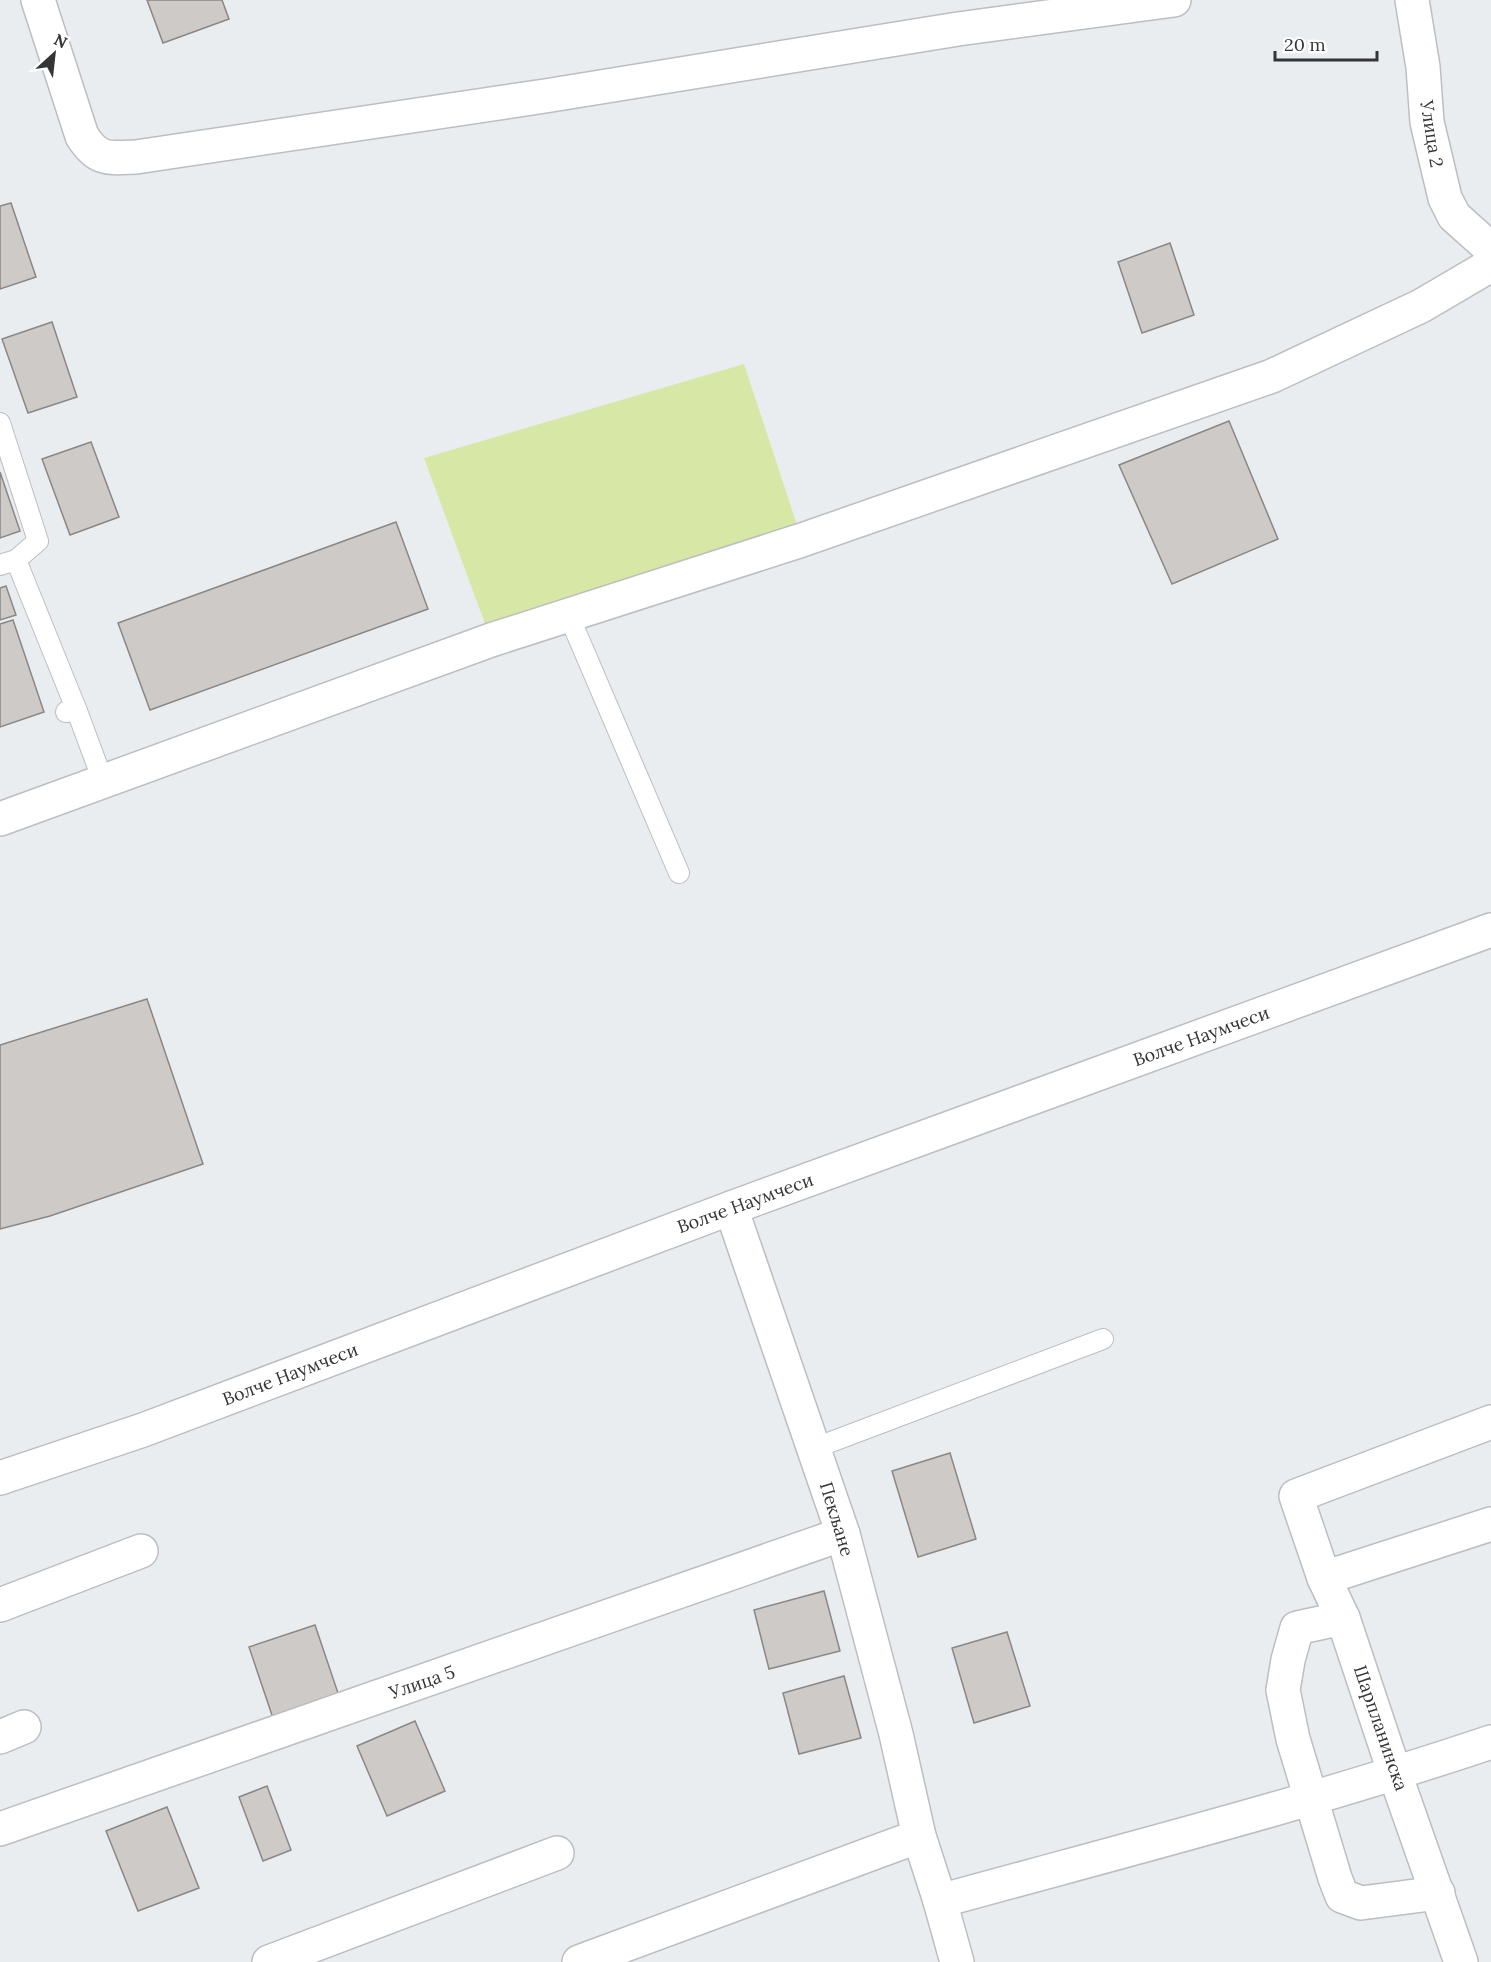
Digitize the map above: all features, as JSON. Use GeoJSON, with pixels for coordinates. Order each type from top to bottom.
{"type":"FeatureCollection","features":[{"type":"Feature","properties":{"kind":"street"},"geometry":{"type":"LineString","coordinates":[[38,0],[82,136],[91,150],[104,158],[136,157],[533,98],[958,29],[1174,0]]}},
{"type":"Feature","properties":{"kind":"street","name":"Улица 2"},"geometry":{"type":"LineString","coordinates":[[1412,0],[1423,67],[1427,122],[1445,198],[1454,216],[1491,249]]}},
{"type":"Feature","properties":{"kind":"street"},"geometry":{"type":"LineString","coordinates":[[0,819],[491,640],[802,540],[1272,376],[1421,306],[1491,265]]}},
{"type":"Feature","properties":{"kind":"street","name":"Волче Наумчеси"},"geometry":{"type":"LineString","coordinates":[[0,1479],[142,1430],[731,1208],[1491,930]]}},
{"type":"Feature","properties":{"kind":"street","name":"Пекљане"},"geometry":{"type":"LineString","coordinates":[[731,1208],[843,1534],[896,1734],[920,1836],[957,1962]]}},
{"type":"Feature","properties":{"kind":"street","name":"Шарпланинска"},"geometry":{"type":"LineString","coordinates":[[1461,1962],[1395,1774],[1344,1618],[1324,1578],[1296,1496],[1491,1422]]}},
{"type":"Feature","properties":{"kind":"street"},"geometry":{"type":"LineString","coordinates":[[1324,1578],[1491,1524]]}},
{"type":"Feature","properties":{"kind":"street","name":"Улица 5"},"geometry":{"type":"LineString","coordinates":[[0,1829],[843,1534]]}},
{"type":"Feature","properties":{"kind":"street"},"geometry":{"type":"LineString","coordinates":[[0,1605],[141,1551]]}},
{"type":"Feature","properties":{"kind":"street"},"geometry":{"type":"LineString","coordinates":[[1344,1618],[1297,1628],[1283,1690],[1293,1739],[1335,1878],[1342,1896],[1361,1903],[1438,1893]]}},
{"type":"Feature","properties":{"kind":"street"},"geometry":{"type":"LineString","coordinates":[[940,1900],[1311,1799],[1491,1742]]}},
{"type":"Feature","properties":{"kind":"street"},"geometry":{"type":"LineString","coordinates":[[579,1962],[920,1836]]}},
{"type":"Feature","properties":{"kind":"street"},"geometry":{"type":"LineString","coordinates":[[269,1962],[556,1853]]}},
{"type":"Feature","properties":{"kind":"lane"},"geometry":{"type":"LineString","coordinates":[[0,423],[38,541],[8,563],[103,781]]}},
{"type":"Feature","properties":{"kind":"lane"},"geometry":{"type":"LineString","coordinates":[[569,616],[679,873]]}},
{"type":"Feature","properties":{"kind":"lane"},"geometry":{"type":"LineString","coordinates":[[815,1448],[1103,1339]]}},
{"type":"Feature","properties":{"kind":"green space"},"geometry":{"type":"Polygon","coordinates":[[[744,364],[802,540],[491,640],[424,458],[744,364]]]}},
{"type":"Feature","properties":{"kind":"building"},"geometry":{"type":"Polygon","coordinates":[[[147,0],[222,0],[229,19],[163,43],[147,0]]]}},
{"type":"Feature","properties":{"kind":"building"},"geometry":{"type":"Polygon","coordinates":[[[11,203],[36,277],[0,289],[0,206],[11,203]]]}},
{"type":"Feature","properties":{"kind":"building"},"geometry":{"type":"Polygon","coordinates":[[[1170,243],[1194,315],[1142,333],[1118,262],[1170,243]]]}},
{"type":"Feature","properties":{"kind":"building"},"geometry":{"type":"Polygon","coordinates":[[[52,322],[77,397],[28,413],[2,339],[52,322]]]}},
{"type":"Feature","properties":{"kind":"building"},"geometry":{"type":"Polygon","coordinates":[[[1229,421],[1278,539],[1172,584],[1119,465],[1229,421]]]}},
{"type":"Feature","properties":{"kind":"building"},"geometry":{"type":"Polygon","coordinates":[[[91,442],[119,517],[70,535],[42,459],[91,442]]]}},
{"type":"Feature","properties":{"kind":"building"},"geometry":{"type":"Polygon","coordinates":[[[0,472],[20,531],[0,538],[0,472]]]}},
{"type":"Feature","properties":{"kind":"building"},"geometry":{"type":"Polygon","coordinates":[[[396,522],[428,609],[150,710],[118,623],[396,522]]]}},
{"type":"Feature","properties":{"kind":"building"},"geometry":{"type":"Polygon","coordinates":[[[6,586],[16,615],[0,620],[0,588],[6,586]]]}},
{"type":"Feature","properties":{"kind":"building"},"geometry":{"type":"Polygon","coordinates":[[[13,620],[44,712],[0,727],[0,624],[13,620]]]}},
{"type":"Feature","properties":{"kind":"building"},"geometry":{"type":"Polygon","coordinates":[[[147,999],[203,1164],[50,1216],[0,1229],[0,1045],[147,999]]]}},
{"type":"Feature","properties":{"kind":"building"},"geometry":{"type":"Polygon","coordinates":[[[950,1453],[976,1539],[918,1557],[892,1471],[950,1453]]]}},
{"type":"Feature","properties":{"kind":"building"},"geometry":{"type":"Polygon","coordinates":[[[824,1591],[840,1651],[769,1669],[754,1610],[824,1591]]]}},
{"type":"Feature","properties":{"kind":"building"},"geometry":{"type":"Polygon","coordinates":[[[315,1625],[340,1699],[274,1721],[249,1647],[315,1625]]]}},
{"type":"Feature","properties":{"kind":"building"},"geometry":{"type":"Polygon","coordinates":[[[1007,1632],[1030,1706],[974,1723],[952,1648],[1007,1632]]]}},
{"type":"Feature","properties":{"kind":"building"},"geometry":{"type":"Polygon","coordinates":[[[844,1676],[861,1738],[799,1754],[783,1693],[844,1676]]]}},
{"type":"Feature","properties":{"kind":"building"},"geometry":{"type":"Polygon","coordinates":[[[415,1721],[445,1791],[387,1816],[357,1746],[415,1721]]]}},
{"type":"Feature","properties":{"kind":"building"},"geometry":{"type":"Polygon","coordinates":[[[267,1786],[291,1850],[263,1861],[239,1797],[267,1786]]]}},
{"type":"Feature","properties":{"kind":"building"},"geometry":{"type":"Polygon","coordinates":[[[167,1807],[199,1888],[138,1911],[106,1831],[167,1807]]]}}]}
